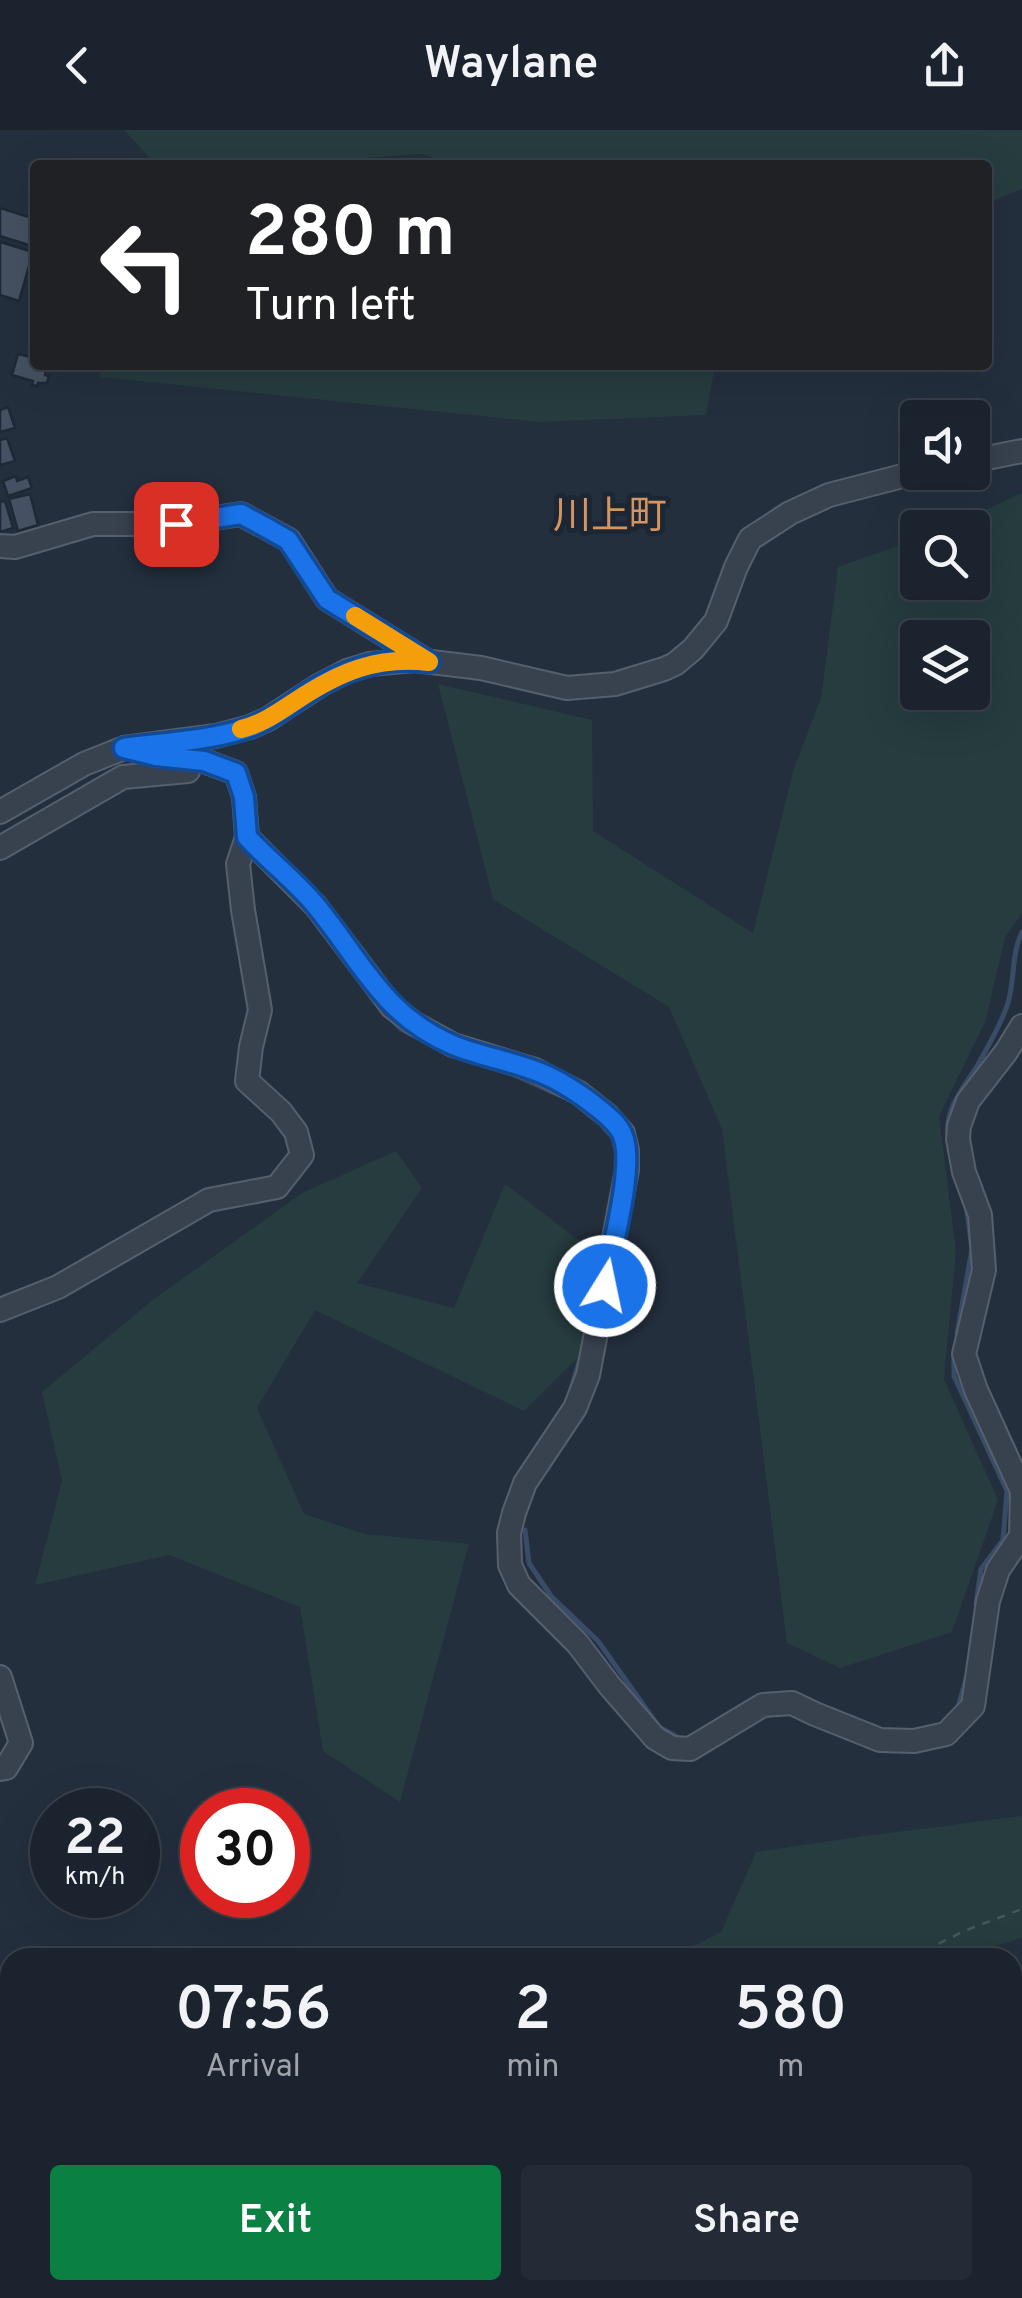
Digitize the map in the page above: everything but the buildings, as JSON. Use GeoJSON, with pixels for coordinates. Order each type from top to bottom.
{"type":"FeatureCollection","features":[{"type":"Feature","properties":{"kind":"street"},"geometry":{"type":"LineString","coordinates":[[990,457],[1022,452]]}},
{"type":"Feature","properties":{"kind":"street"},"geometry":{"type":"LineString","coordinates":[[0,812],[84,764],[124,748],[216,736],[250,727],[347,671],[387,662],[488,669],[566,688],[615,684],[664,669],[693,649],[716,621],[750,539],[819,499],[900,476]]}},
{"type":"Feature","properties":{"kind":"street"},"geometry":{"type":"LineString","coordinates":[[0,546],[15,546],[93,524],[176,524],[241,514],[288,540],[327,599],[429,662]]}},
{"type":"Feature","properties":{"kind":"street"},"geometry":{"type":"LineString","coordinates":[[124,748],[204,761],[236,773]]}},
{"type":"Feature","properties":{"kind":"street"},"geometry":{"type":"LineString","coordinates":[[0,848],[124,777],[178,771],[236,773]]}},
{"type":"Feature","properties":{"kind":"street"},"geometry":{"type":"LineString","coordinates":[[0,1310],[58,1287],[209,1200],[277,1187],[302,1156],[296,1132],[281,1112],[247,1081],[260,1010],[238,864],[247,837],[244,797],[236,773]]}},
{"type":"Feature","properties":{"kind":"street"},"geometry":{"type":"LineString","coordinates":[[247,837],[316,906],[392,1006],[453,1045],[535,1070],[580,1093],[622,1133],[627,1170],[588,1375],[575,1408],[525,1484],[509,1533],[510,1565],[519,1584],[578,1644],[655,1738],[672,1748],[690,1749],[763,1705],[792,1702],[880,1740],[914,1741],[946,1734],[973,1706],[988,1601],[998,1570],[1021,1536],[1022,1491],[964,1354],[984,1270],[980,1215],[964,1172],[958,1138],[968,1101],[1022,1026]]}},
{"type":"Feature","properties":{"kind":"street"},"geometry":{"type":"LineString","coordinates":[[0,1676],[22,1744],[6,1768],[0,1769]]}},
{"type":"Feature","properties":{"kind":"path"},"geometry":{"type":"LineString","coordinates":[[930,1948],[1022,1909]]}},
{"type":"Feature","properties":{"kind":"green space"},"geometry":{"type":"Polygon","coordinates":[[[124,130],[1022,130],[1022,189],[992,201],[992,160],[439,160],[422,154],[336,160],[151,160],[124,130]]]}},
{"type":"Feature","properties":{"kind":"green space"},"geometry":{"type":"Polygon","coordinates":[[[101,370],[714,370],[706,415],[539,422],[100,377],[101,370]]]}},
{"type":"Feature","properties":{"kind":"green space"},"geometry":{"type":"Polygon","coordinates":[[[1022,493],[1022,913],[1005,937],[986,1020],[939,1116],[956,1251],[944,1379],[998,1500],[952,1632],[840,1668],[787,1643],[722,1129],[669,1007],[493,899],[438,684],[592,720],[593,831],[753,933],[794,768],[821,698],[838,567],[900,545],[900,600],[990,600],[990,510],[986,510],[1022,493]]]}},
{"type":"Feature","properties":{"kind":"green space"},"geometry":{"type":"Polygon","coordinates":[[[396,1151],[422,1188],[357,1283],[454,1308],[505,1184],[594,1252],[586,1350],[524,1411],[315,1310],[257,1408],[304,1514],[365,1534],[469,1544],[400,1802],[323,1751],[300,1607],[169,1555],[35,1585],[62,1481],[42,1392],[154,1299],[302,1193],[396,1151]]]}},
{"type":"Feature","properties":{"kind":"green space"},"geometry":{"type":"Polygon","coordinates":[[[1022,1816],[1022,1938],[989,1948],[688,1948],[721,1932],[756,1852],[1022,1816]]]}},
{"type":"Feature","properties":{"kind":"waterway"},"geometry":{"type":"LineString","coordinates":[[948,1133],[954,1104],[1005,1010],[1022,932]]}},
{"type":"Feature","properties":{"kind":"waterway"},"geometry":{"type":"LineString","coordinates":[[392,1020],[411,1034]]}},
{"type":"Feature","properties":{"kind":"waterway"},"geometry":{"type":"LineString","coordinates":[[515,1075],[559,1095]]}},
{"type":"Feature","properties":{"kind":"waterway"},"geometry":{"type":"LineString","coordinates":[[957,1334],[972,1249],[967,1211]]}},
{"type":"Feature","properties":{"kind":"waterway"},"geometry":{"type":"LineString","coordinates":[[954,1354],[954,1376],[1007,1491],[1003,1540],[981,1569],[976,1604]]}},
{"type":"Feature","properties":{"kind":"waterway"},"geometry":{"type":"LineString","coordinates":[[570,1392],[580,1359]]}},
{"type":"Feature","properties":{"kind":"waterway"},"geometry":{"type":"LineString","coordinates":[[525,1530],[529,1563],[551,1596],[598,1641],[659,1727],[679,1738]]}},
{"type":"Feature","properties":{"kind":"waterway"},"geometry":{"type":"LineString","coordinates":[[958,1707],[966,1679]]}},
{"type":"Feature","properties":{"kind":"slow traffic"},"geometry":{"type":"LineString","coordinates":[[241,729],[268,719],[347,671],[387,662],[429,662],[355,616]]}},
{"type":"Feature","properties":{"kind":"district","name":"川上町"},"geometry":{"type":"Point","coordinates":[610,515]}},
{"type":"Feature","properties":{"kind":"route"},"geometry":{"type":"LineString","coordinates":[[176,524],[241,514],[265,527],[288,540],[327,599],[429,662],[370,664],[320,685],[250,727],[216,736],[124,748],[204,761],[236,773],[244,797],[247,837],[316,906],[392,1006],[453,1045],[535,1070],[580,1093],[608,1116],[622,1133],[627,1170],[605,1286]]}}]}
